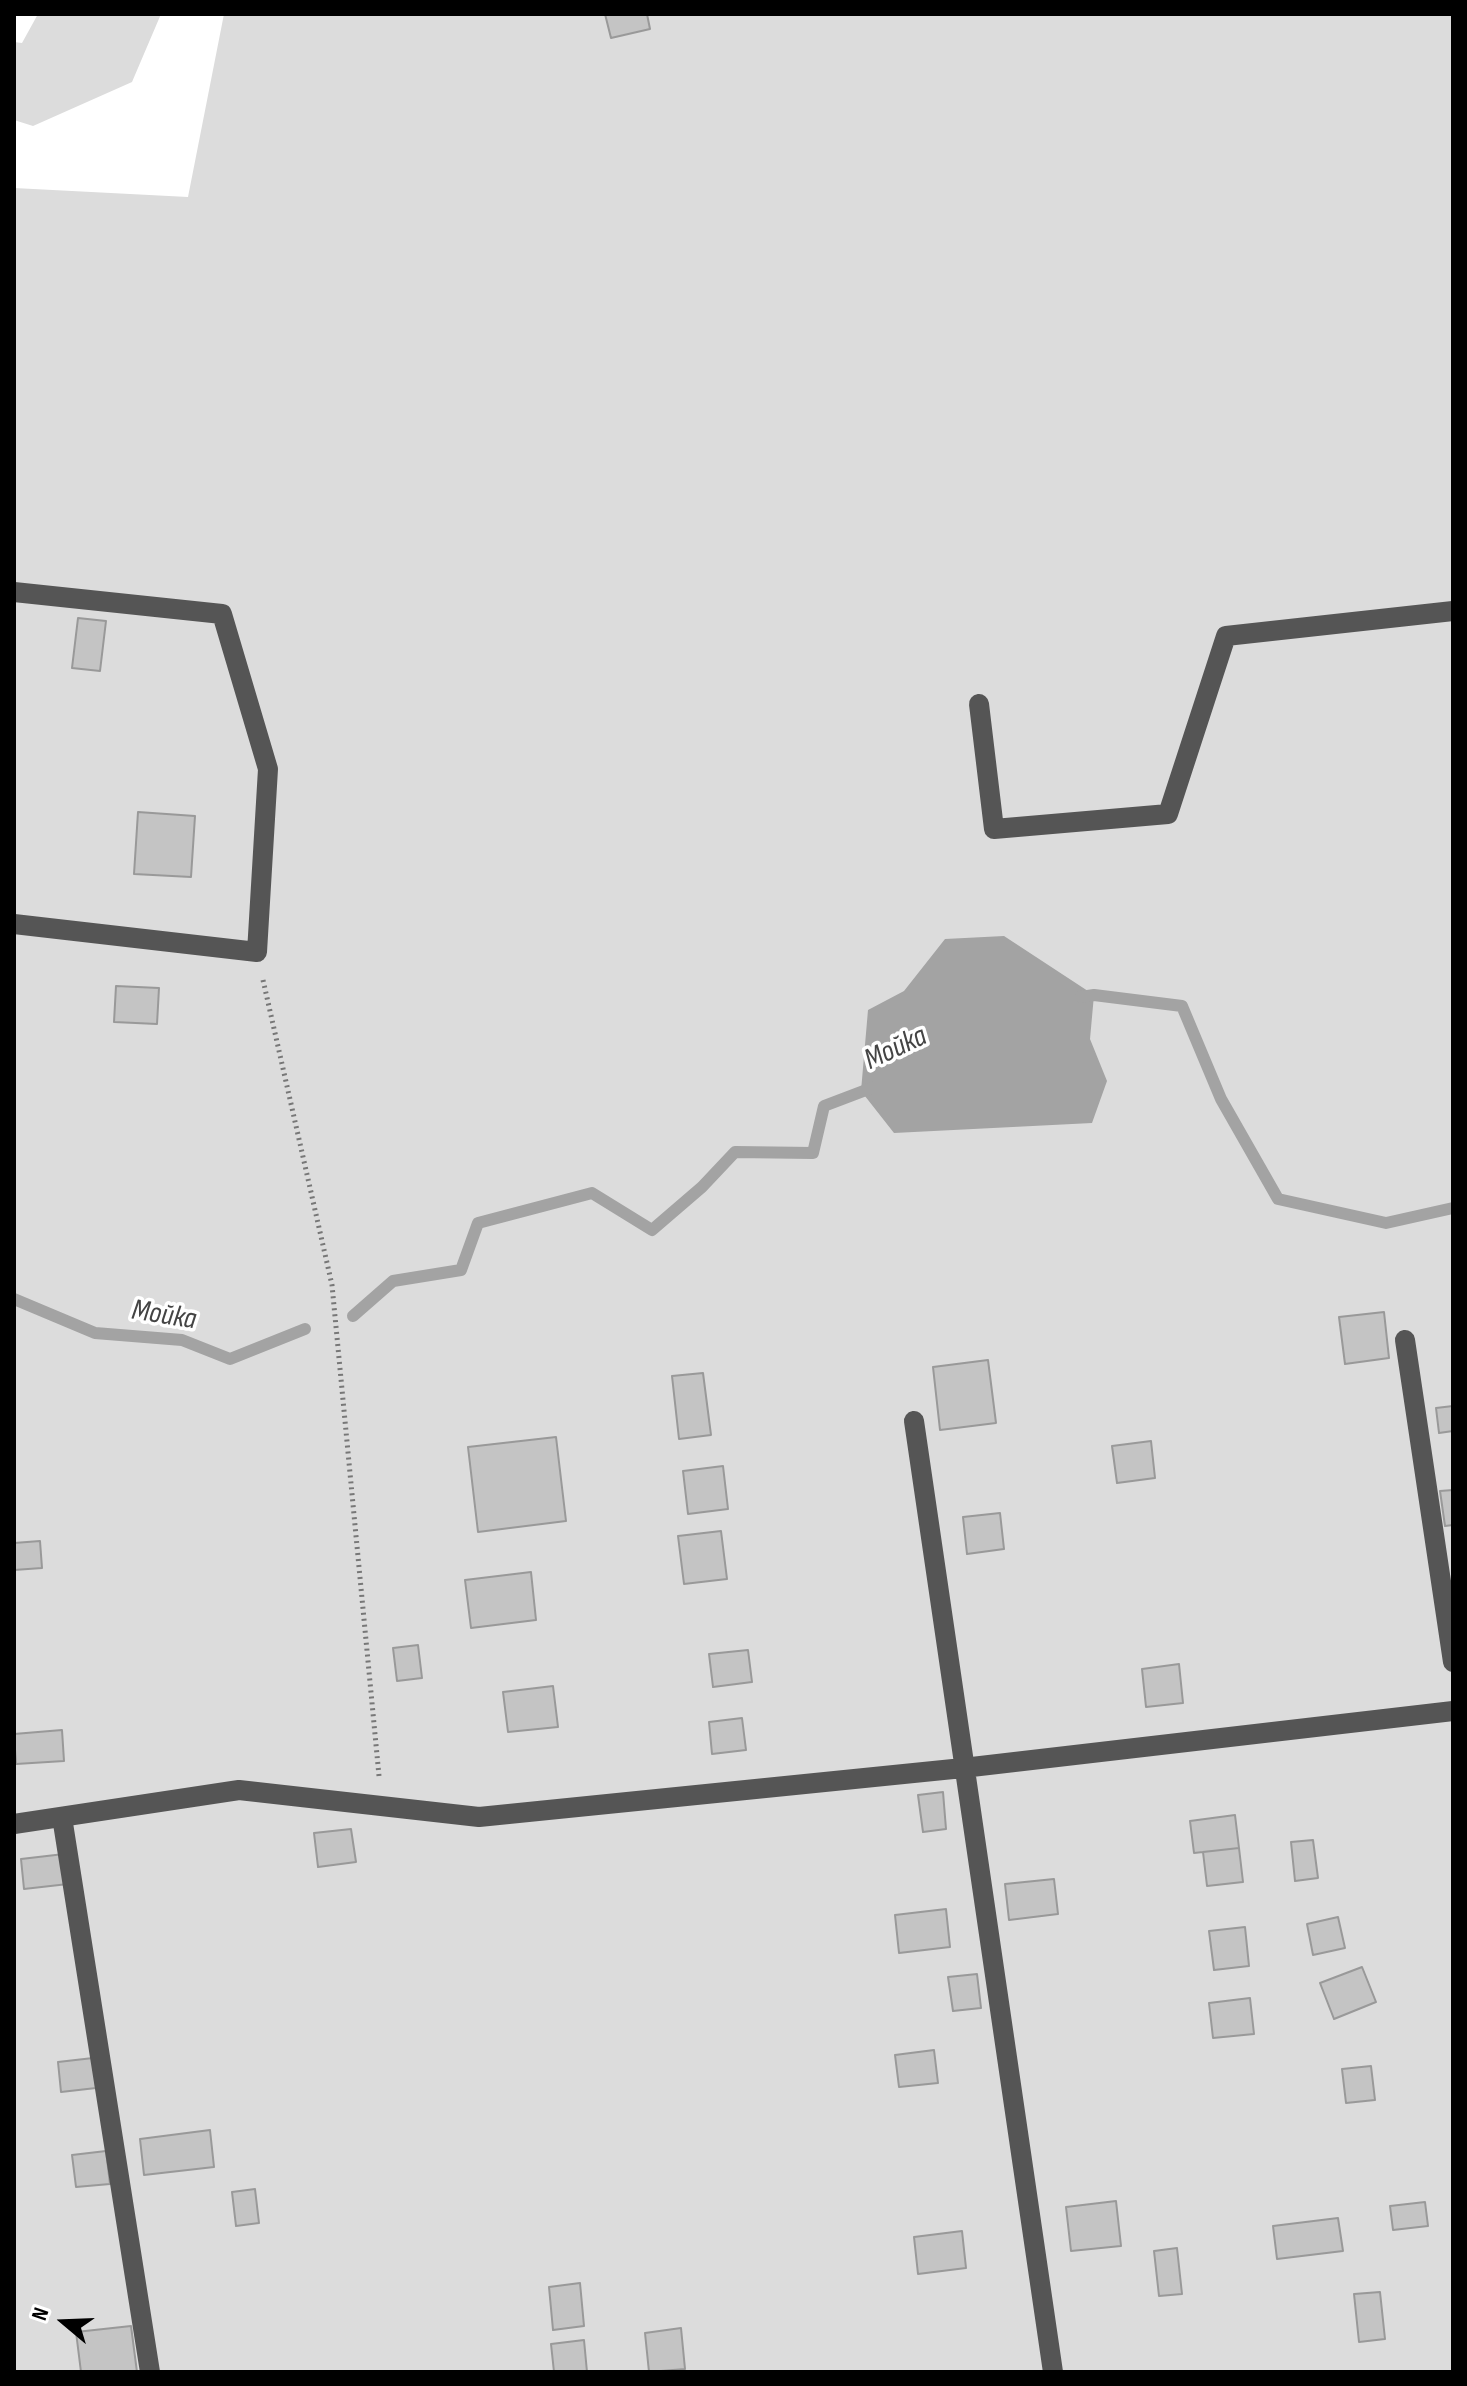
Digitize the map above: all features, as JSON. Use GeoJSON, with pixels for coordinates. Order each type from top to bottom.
{"type":"FeatureCollection","features":[{"type":"Feature","properties":{"kind":"street"},"geometry":{"type":"LineString","coordinates":[[14,592],[222,614],[268,769],[257,952],[14,924]]}},
{"type":"Feature","properties":{"kind":"street"},"geometry":{"type":"LineString","coordinates":[[979,704],[994,829],[1168,814],[1226,636],[1453,611]]}},
{"type":"Feature","properties":{"kind":"street"},"geometry":{"type":"LineString","coordinates":[[1405,1340],[1453,1662]]}},
{"type":"Feature","properties":{"kind":"street"},"geometry":{"type":"LineString","coordinates":[[914,1421],[1053,2372]]}},
{"type":"Feature","properties":{"kind":"street"},"geometry":{"type":"LineString","coordinates":[[14,1824],[239,1790],[479,1817],[963,1768],[1453,1711]]}},
{"type":"Feature","properties":{"kind":"street"},"geometry":{"type":"LineString","coordinates":[[62,1817],[150,2372]]}},
{"type":"Feature","properties":{"kind":"path"},"geometry":{"type":"LineString","coordinates":[[257,952],[332,1285],[382,1806]]}},
{"type":"Feature","properties":{"kind":"shaded area"},"geometry":{"type":"Polygon","coordinates":[[[38,14],[161,14],[132,82],[33,126],[14,120],[14,42],[22,43],[38,14]]]}},
{"type":"Feature","properties":{"kind":"shaded area"},"geometry":{"type":"Polygon","coordinates":[[[224,14],[1453,14],[1453,2372],[14,2372],[14,188],[188,197],[224,14]]]}},
{"type":"Feature","properties":{"kind":"water"},"geometry":{"type":"Polygon","coordinates":[[[1004,936],[1094,995],[1090,1039],[1107,1081],[1092,1123],[894,1133],[861,1091],[868,1010],[904,991],[945,939],[1004,936]]]}},
{"type":"Feature","properties":{"kind":"building"},"geometry":{"type":"Polygon","coordinates":[[[605,14],[647,14],[650,29],[611,38],[605,14]]]}},
{"type":"Feature","properties":{"kind":"building"},"geometry":{"type":"Polygon","coordinates":[[[78,618],[106,621],[100,671],[72,668],[78,618]]]}},
{"type":"Feature","properties":{"kind":"building"},"geometry":{"type":"Polygon","coordinates":[[[138,812],[195,816],[191,877],[134,874],[138,812]]]}},
{"type":"Feature","properties":{"kind":"building"},"geometry":{"type":"Polygon","coordinates":[[[116,986],[159,988],[157,1024],[114,1022],[116,986]]]}},
{"type":"Feature","properties":{"kind":"building"},"geometry":{"type":"Polygon","coordinates":[[[1384,1312],[1389,1358],[1345,1364],[1339,1317],[1384,1312]]]}},
{"type":"Feature","properties":{"kind":"building"},"geometry":{"type":"Polygon","coordinates":[[[988,1360],[996,1423],[940,1430],[933,1367],[988,1360]]]}},
{"type":"Feature","properties":{"kind":"building"},"geometry":{"type":"Polygon","coordinates":[[[703,1373],[711,1435],[679,1439],[672,1376],[703,1373]]]}},
{"type":"Feature","properties":{"kind":"building"},"geometry":{"type":"Polygon","coordinates":[[[1453,1406],[1453,1431],[1439,1433],[1436,1408],[1453,1406]]]}},
{"type":"Feature","properties":{"kind":"building"},"geometry":{"type":"Polygon","coordinates":[[[556,1437],[566,1521],[478,1532],[468,1447],[556,1437]]]}},
{"type":"Feature","properties":{"kind":"building"},"geometry":{"type":"Polygon","coordinates":[[[1151,1441],[1155,1478],[1117,1483],[1112,1446],[1151,1441]]]}},
{"type":"Feature","properties":{"kind":"building"},"geometry":{"type":"Polygon","coordinates":[[[723,1466],[728,1509],[688,1514],[683,1471],[723,1466]]]}},
{"type":"Feature","properties":{"kind":"building"},"geometry":{"type":"Polygon","coordinates":[[[1453,1490],[1453,1525],[1445,1526],[1440,1491],[1453,1490]]]}},
{"type":"Feature","properties":{"kind":"building"},"geometry":{"type":"Polygon","coordinates":[[[1000,1513],[1004,1549],[967,1554],[963,1517],[1000,1513]]]}},
{"type":"Feature","properties":{"kind":"building"},"geometry":{"type":"Polygon","coordinates":[[[721,1531],[727,1579],[684,1584],[678,1536],[721,1531]]]}},
{"type":"Feature","properties":{"kind":"building"},"geometry":{"type":"Polygon","coordinates":[[[40,1541],[42,1568],[14,1570],[14,1543],[40,1541]]]}},
{"type":"Feature","properties":{"kind":"building"},"geometry":{"type":"Polygon","coordinates":[[[531,1572],[536,1620],[471,1628],[465,1580],[531,1572]]]}},
{"type":"Feature","properties":{"kind":"building"},"geometry":{"type":"Polygon","coordinates":[[[418,1645],[422,1678],[397,1681],[393,1648],[418,1645]]]}},
{"type":"Feature","properties":{"kind":"building"},"geometry":{"type":"Polygon","coordinates":[[[748,1650],[752,1682],[713,1687],[709,1654],[748,1650]]]}},
{"type":"Feature","properties":{"kind":"building"},"geometry":{"type":"Polygon","coordinates":[[[1179,1664],[1183,1703],[1146,1707],[1142,1669],[1179,1664]]]}},
{"type":"Feature","properties":{"kind":"building"},"geometry":{"type":"Polygon","coordinates":[[[553,1686],[558,1727],[508,1732],[503,1692],[553,1686]]]}},
{"type":"Feature","properties":{"kind":"building"},"geometry":{"type":"Polygon","coordinates":[[[742,1718],[746,1750],[712,1754],[709,1722],[742,1718]]]}},
{"type":"Feature","properties":{"kind":"building"},"geometry":{"type":"Polygon","coordinates":[[[62,1730],[64,1761],[16,1764],[14,1734],[62,1730]]]}},
{"type":"Feature","properties":{"kind":"building"},"geometry":{"type":"Polygon","coordinates":[[[943,1792],[946,1829],[923,1832],[918,1795],[943,1792]]]}},
{"type":"Feature","properties":{"kind":"building"},"geometry":{"type":"Polygon","coordinates":[[[1235,1815],[1239,1848],[1194,1853],[1190,1821],[1235,1815]]]}},
{"type":"Feature","properties":{"kind":"building"},"geometry":{"type":"Polygon","coordinates":[[[351,1829],[356,1862],[318,1867],[314,1833],[351,1829]]]}},
{"type":"Feature","properties":{"kind":"building"},"geometry":{"type":"Polygon","coordinates":[[[1313,1840],[1318,1878],[1295,1881],[1291,1842],[1313,1840]]]}},
{"type":"Feature","properties":{"kind":"building"},"geometry":{"type":"Polygon","coordinates":[[[1239,1848],[1243,1882],[1207,1886],[1203,1852],[1239,1848]]]}},
{"type":"Feature","properties":{"kind":"building"},"geometry":{"type":"Polygon","coordinates":[[[64,1854],[68,1884],[24,1889],[21,1859],[64,1854]]]}},
{"type":"Feature","properties":{"kind":"building"},"geometry":{"type":"Polygon","coordinates":[[[1054,1879],[1058,1914],[1009,1920],[1005,1884],[1054,1879]]]}},
{"type":"Feature","properties":{"kind":"building"},"geometry":{"type":"Polygon","coordinates":[[[946,1909],[950,1947],[899,1953],[895,1915],[946,1909]]]}},
{"type":"Feature","properties":{"kind":"building"},"geometry":{"type":"Polygon","coordinates":[[[1338,1917],[1345,1948],[1313,1955],[1307,1924],[1338,1917]]]}},
{"type":"Feature","properties":{"kind":"building"},"geometry":{"type":"Polygon","coordinates":[[[1245,1927],[1249,1966],[1214,1970],[1209,1931],[1245,1927]]]}},
{"type":"Feature","properties":{"kind":"building"},"geometry":{"type":"Polygon","coordinates":[[[1362,1967],[1376,2002],[1334,2019],[1320,1983],[1362,1967]]]}},
{"type":"Feature","properties":{"kind":"building"},"geometry":{"type":"Polygon","coordinates":[[[977,1974],[981,2008],[953,2011],[948,1977],[977,1974]]]}},
{"type":"Feature","properties":{"kind":"building"},"geometry":{"type":"Polygon","coordinates":[[[1250,1998],[1254,2034],[1213,2038],[1209,2003],[1250,1998]]]}},
{"type":"Feature","properties":{"kind":"building"},"geometry":{"type":"Polygon","coordinates":[[[934,2050],[938,2083],[899,2087],[895,2055],[934,2050]]]}},
{"type":"Feature","properties":{"kind":"building"},"geometry":{"type":"Polygon","coordinates":[[[93,2058],[96,2088],[61,2092],[58,2062],[93,2058]]]}},
{"type":"Feature","properties":{"kind":"building"},"geometry":{"type":"Polygon","coordinates":[[[1371,2066],[1375,2100],[1346,2103],[1342,2069],[1371,2066]]]}},
{"type":"Feature","properties":{"kind":"building"},"geometry":{"type":"Polygon","coordinates":[[[210,2130],[214,2167],[144,2175],[140,2139],[210,2130]]]}},
{"type":"Feature","properties":{"kind":"building"},"geometry":{"type":"Polygon","coordinates":[[[106,2151],[110,2184],[76,2187],[72,2155],[106,2151]]]}},
{"type":"Feature","properties":{"kind":"building"},"geometry":{"type":"Polygon","coordinates":[[[255,2189],[259,2223],[236,2226],[232,2192],[255,2189]]]}},
{"type":"Feature","properties":{"kind":"building"},"geometry":{"type":"Polygon","coordinates":[[[1116,2201],[1121,2246],[1071,2251],[1066,2207],[1116,2201]]]}},
{"type":"Feature","properties":{"kind":"building"},"geometry":{"type":"Polygon","coordinates":[[[1425,2202],[1428,2226],[1393,2230],[1390,2206],[1425,2202]]]}},
{"type":"Feature","properties":{"kind":"building"},"geometry":{"type":"Polygon","coordinates":[[[1338,2218],[1343,2251],[1277,2259],[1273,2226],[1338,2218]]]}},
{"type":"Feature","properties":{"kind":"building"},"geometry":{"type":"Polygon","coordinates":[[[962,2231],[966,2268],[918,2274],[914,2237],[962,2231]]]}},
{"type":"Feature","properties":{"kind":"building"},"geometry":{"type":"Polygon","coordinates":[[[1177,2248],[1182,2294],[1159,2296],[1154,2251],[1177,2248]]]}},
{"type":"Feature","properties":{"kind":"building"},"geometry":{"type":"Polygon","coordinates":[[[580,2283],[584,2326],[553,2330],[549,2287],[580,2283]]]}},
{"type":"Feature","properties":{"kind":"building"},"geometry":{"type":"Polygon","coordinates":[[[1380,2292],[1385,2339],[1359,2342],[1354,2294],[1380,2292]]]}},
{"type":"Feature","properties":{"kind":"building"},"geometry":{"type":"Polygon","coordinates":[[[131,2326],[137,2372],[81,2372],[76,2332],[131,2326]]]}},
{"type":"Feature","properties":{"kind":"building"},"geometry":{"type":"Polygon","coordinates":[[[681,2328],[685,2369],[649,2372],[645,2333],[681,2328]]]}},
{"type":"Feature","properties":{"kind":"building"},"geometry":{"type":"Polygon","coordinates":[[[584,2340],[587,2372],[554,2372],[551,2344],[584,2340]]]}},
{"type":"Feature","properties":{"kind":"waterway","name":"Мойка"},"geometry":{"type":"LineString","coordinates":[[1081,997],[1094,995],[1182,1006],[1221,1099],[1278,1199],[1386,1223],[1453,1208]]}},
{"type":"Feature","properties":{"kind":"waterway","name":"Мойка"},"geometry":{"type":"LineString","coordinates":[[353,1316],[393,1281],[461,1270],[478,1223],[592,1193],[652,1230],[702,1187],[735,1152],[813,1153],[824,1106],[874,1087]]}},
{"type":"Feature","properties":{"kind":"waterway","name":"Мойка"},"geometry":{"type":"LineString","coordinates":[[14,1299],[95,1333],[182,1340],[230,1359],[305,1329]]}}]}
